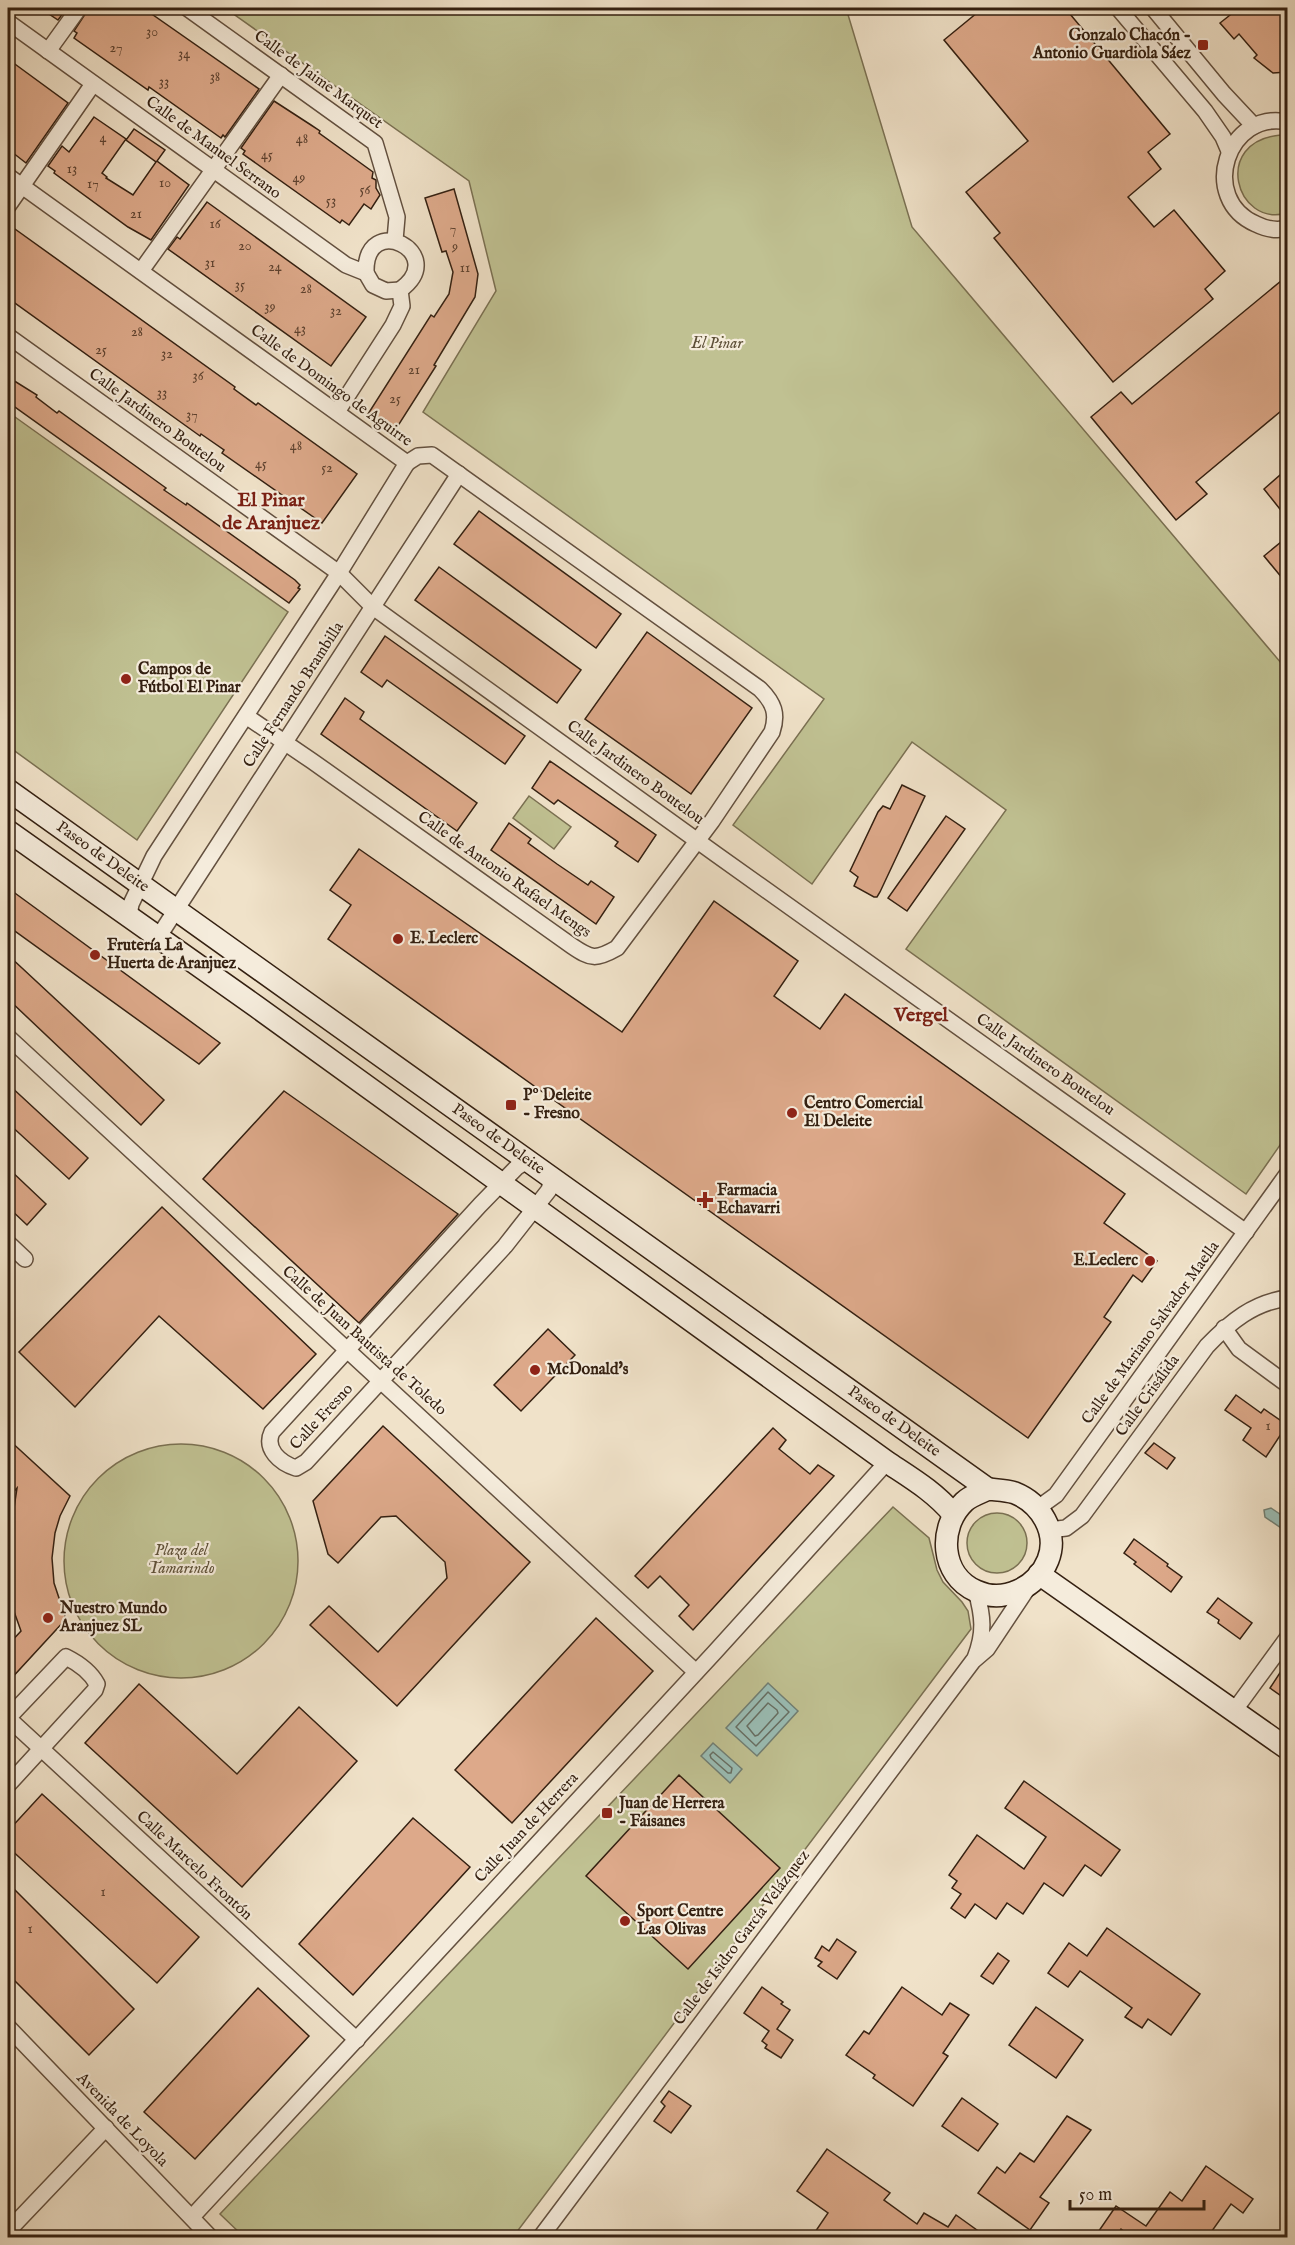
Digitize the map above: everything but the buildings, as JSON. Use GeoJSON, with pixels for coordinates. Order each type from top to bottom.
{"type":"FeatureCollection","features":[{"type":"Feature","properties":{"kind":"main road","name":"Paseo de Deleite"},"geometry":{"type":"LineString","coordinates":[[8,795],[141,884],[988,1489]]}},
{"type":"Feature","properties":{"kind":"main road","name":"Paseo de Deleite"},"geometry":{"type":"LineString","coordinates":[[8,831],[159,936],[923,1486],[945,1504],[953,1514]]}},
{"type":"Feature","properties":{"kind":"main road"},"geometry":{"type":"LineString","coordinates":[[988,1489],[1012,1491],[1026,1498],[1038,1508],[1045,1518],[1051,1545],[1048,1559],[1035,1579],[1020,1590],[1007,1595],[992,1595],[976,1591],[961,1580],[951,1566],[946,1548],[946,1530],[953,1514],[965,1501],[988,1489]]}},
{"type":"Feature","properties":{"kind":"main road"},"geometry":{"type":"LineString","coordinates":[[1035,1579],[1234,1711],[1287,1749]]}},
{"type":"Feature","properties":{"kind":"street"},"geometry":{"type":"LineString","coordinates":[[48,51],[79,8]]}},
{"type":"Feature","properties":{"kind":"street","name":"Calle de Jaime Marquet"},"geometry":{"type":"LineString","coordinates":[[187,8],[375,143],[397,217],[395,240]]}},
{"type":"Feature","properties":{"kind":"street"},"geometry":{"type":"LineString","coordinates":[[1118,8],[1205,111],[1223,137],[1229,151]]}},
{"type":"Feature","properties":{"kind":"street"},"geometry":{"type":"LineString","coordinates":[[1153,8],[1224,94],[1254,126]]}},
{"type":"Feature","properties":{"kind":"street","name":"Calle de Manuel Serrano"},"geometry":{"type":"LineString","coordinates":[[8,22],[346,265],[366,273],[373,285],[386,291],[400,290]]}},
{"type":"Feature","properties":{"kind":"street"},"geometry":{"type":"LineString","coordinates":[[141,271],[281,75]]}},
{"type":"Feature","properties":{"kind":"street"},"geometry":{"type":"LineString","coordinates":[[8,206],[93,84]]}},
{"type":"Feature","properties":{"kind":"street"},"geometry":{"type":"LineString","coordinates":[[1287,122],[1268,122],[1254,126],[1229,151],[1223,179],[1227,195],[1236,210],[1249,221],[1265,228],[1287,228]]}},
{"type":"Feature","properties":{"kind":"street","name":"Calle de Domingo de Aguirre"},"geometry":{"type":"LineString","coordinates":[[8,176],[406,463],[418,456],[432,455],[760,689],[771,700],[775,712]]}},
{"type":"Feature","properties":{"kind":"street"},"geometry":{"type":"LineString","coordinates":[[337,412],[393,325],[402,306],[400,290],[411,282],[416,270],[415,257],[407,246],[395,240],[382,242],[371,249],[366,260],[366,273]]}},
{"type":"Feature","properties":{"kind":"street","name":"Calle Jardinero Boutelou"},"geometry":{"type":"LineString","coordinates":[[8,336],[339,573],[373,607],[1246,1232]]}},
{"type":"Feature","properties":{"kind":"street","name":"Calle Fernando Brambilla"},"geometry":{"type":"LineString","coordinates":[[129,916],[131,904],[154,856],[339,573],[406,463]]}},
{"type":"Feature","properties":{"kind":"street","name":"Calle Fernando Brambilla"},"geometry":{"type":"LineString","coordinates":[[159,936],[459,474]]}},
{"type":"Feature","properties":{"kind":"street","name":"Calle de Antonio Rafael Mengs"},"geometry":{"type":"LineString","coordinates":[[246,716],[587,956],[601,957],[617,948],[697,840],[772,732],[776,721],[775,712]]}},
{"type":"Feature","properties":{"kind":"street","name":"Calle de Juan Bautista de Toledo"},"geometry":{"type":"LineString","coordinates":[[8,1037],[696,1671]]}},
{"type":"Feature","properties":{"kind":"street","name":"Calle Fresno"},"geometry":{"type":"LineString","coordinates":[[527,1161],[517,1167],[480,1205],[272,1432],[268,1440],[271,1450],[286,1465],[296,1468],[306,1462],[505,1246],[549,1190],[552,1178]]}},
{"type":"Feature","properties":{"kind":"street","name":"Calle de Mariano Salvador Maella"},"geometry":{"type":"LineString","coordinates":[[1038,1508],[1056,1495],[1287,1173]]}},
{"type":"Feature","properties":{"kind":"street"},"geometry":{"type":"LineString","coordinates":[[8,1243],[25,1259]]}},
{"type":"Feature","properties":{"kind":"street","name":"Calle Crisálida"},"geometry":{"type":"LineString","coordinates":[[1049,1530],[1066,1528],[1082,1516],[1208,1346],[1224,1328],[1245,1313],[1270,1300],[1287,1298]]}},
{"type":"Feature","properties":{"kind":"street"},"geometry":{"type":"LineString","coordinates":[[1224,1328],[1239,1349],[1287,1385]]}},
{"type":"Feature","properties":{"kind":"street","name":"Calle Juan de Herrera"},"geometry":{"type":"LineString","coordinates":[[192,2217],[887,1462]]}},
{"type":"Feature","properties":{"kind":"street","name":"Calle de Isidro García Velázquez"},"geometry":{"type":"LineString","coordinates":[[540,2238],[974,1660],[987,1649],[1035,1579]]}},
{"type":"Feature","properties":{"kind":"street","name":"Calle de Isidro García Velázquez"},"geometry":{"type":"LineString","coordinates":[[974,1660],[983,1631],[982,1613],[976,1591]]}},
{"type":"Feature","properties":{"kind":"street"},"geometry":{"type":"LineString","coordinates":[[1234,1711],[1287,1637]]}},
{"type":"Feature","properties":{"kind":"street"},"geometry":{"type":"LineString","coordinates":[[8,1718],[66,1657],[75,1661],[94,1678],[97,1684],[95,1690],[8,1785]]}},
{"type":"Feature","properties":{"kind":"street","name":"Calle Marcelo Frontón"},"geometry":{"type":"LineString","coordinates":[[8,1718],[357,2040]]}},
{"type":"Feature","properties":{"kind":"street","name":"Avenida de Loyola"},"geometry":{"type":"LineString","coordinates":[[8,2027],[211,2238]]}},
{"type":"Feature","properties":{"kind":"street"},"geometry":{"type":"LineString","coordinates":[[8,2231],[106,2128]]}},
{"type":"Feature","properties":{"kind":"green space","name":"El Pinar"},"geometry":{"type":"Polygon","coordinates":[[[225,8],[846,8],[912,227],[1287,670],[1287,1135],[1246,1194],[906,949],[1006,810],[912,742],[812,884],[733,825],[824,699],[423,412],[496,291],[469,181],[225,8]]]}},
{"type":"Feature","properties":{"kind":"green space"},"geometry":{"type":"Polygon","coordinates":[[[1281,135],[1287,137],[1287,213],[1269,214],[1255,208],[1244,196],[1239,182],[1239,166],[1245,152],[1259,141],[1281,135]]]}},
{"type":"Feature","properties":{"kind":"green space","name":"Campos de Fútbol El Pinar"},"geometry":{"type":"Polygon","coordinates":[[[8,412],[288,612],[137,840],[8,746],[8,412]]]}},
{"type":"Feature","properties":{"kind":"green space"},"geometry":{"type":"Polygon","coordinates":[[[529,796],[571,827],[554,849],[513,818],[529,796]]]}},
{"type":"Feature","properties":{"kind":"green space","name":"Plaza del Tamarindo"},"geometry":{"type":"Polygon","coordinates":[[[169,1444],[193,1444],[226,1453],[246,1463],[264,1478],[279,1496],[289,1516],[296,1538],[298,1561],[296,1584],[289,1606],[279,1626],[264,1644],[246,1659],[215,1673],[193,1678],[169,1678],[147,1673],[116,1659],[90,1635],[83,1626],[69,1595],[64,1573],[64,1549],[69,1527],[83,1496],[107,1470],[116,1463],[147,1449],[169,1444]]]}},
{"type":"Feature","properties":{"kind":"green space","name":"Sport Centre Las Olivas"},"geometry":{"type":"Polygon","coordinates":[[[893,1507],[929,1538],[937,1570],[943,1582],[968,1611],[971,1629],[513,2237],[244,2237],[220,2214],[893,1507]]]}},
{"type":"Feature","properties":{"kind":"green space"},"geometry":{"type":"Polygon","coordinates":[[[991,1513],[1003,1513],[1014,1518],[1022,1526],[1027,1543],[1025,1555],[1014,1568],[1003,1573],[991,1573],[980,1568],[972,1560],[967,1549],[967,1537],[972,1526],[980,1518],[991,1513]]]}},
{"type":"Feature","properties":{"kind":"water"},"geometry":{"type":"Polygon","coordinates":[[[1271,1508],[1287,1519],[1284,1530],[1265,1517],[1264,1510],[1271,1508]]]}},
{"type":"Feature","properties":{"kind":"water"},"geometry":{"type":"Polygon","coordinates":[[[768,1683],[798,1711],[757,1756],[726,1728],[768,1683]]]}},
{"type":"Feature","properties":{"kind":"water"},"geometry":{"type":"Polygon","coordinates":[[[713,1743],[742,1769],[730,1783],[701,1756],[713,1743]]]}},
{"type":"Feature","properties":{"kind":"place","name":"Gonzalo Chacón - Antonio Guardiola Sáez"},"geometry":{"type":"Point","coordinates":[1203,45]}},
{"type":"Feature","properties":{"kind":"place","name":"Campos de Fútbol El Pinar"},"geometry":{"type":"Point","coordinates":[126,679]}},
{"type":"Feature","properties":{"kind":"place","name":"E. Leclerc"},"geometry":{"type":"Point","coordinates":[398,939]}},
{"type":"Feature","properties":{"kind":"place","name":"Frutería La Huerta de Aranjuez"},"geometry":{"type":"Point","coordinates":[95,955]}},
{"type":"Feature","properties":{"kind":"place","name":"Pº Deleite - Fresno"},"geometry":{"type":"Point","coordinates":[511,1105]}},
{"type":"Feature","properties":{"kind":"place","name":"Centro Comercial El Deleite"},"geometry":{"type":"Point","coordinates":[792,1113]}},
{"type":"Feature","properties":{"kind":"place","name":"Farmacia Echavarri"},"geometry":{"type":"Point","coordinates":[705,1200]}},
{"type":"Feature","properties":{"kind":"place","name":"E.Leclerc"},"geometry":{"type":"Point","coordinates":[1150,1261]}},
{"type":"Feature","properties":{"kind":"place","name":"McDonald's"},"geometry":{"type":"Point","coordinates":[535,1370]}},
{"type":"Feature","properties":{"kind":"place","name":"Nuestro Mundo Aranjuez SL"},"geometry":{"type":"Point","coordinates":[48,1618]}},
{"type":"Feature","properties":{"kind":"place","name":"Juan de Herrera - Faisanes"},"geometry":{"type":"Point","coordinates":[607,1813]}},
{"type":"Feature","properties":{"kind":"place","name":"Sport Centre Las Olivas"},"geometry":{"type":"Point","coordinates":[625,1921]}},
{"type":"Feature","properties":{"kind":"district","name":"El Pinar de Aranjuez"},"geometry":{"type":"Point","coordinates":[271,512]}},
{"type":"Feature","properties":{"kind":"district","name":"Vergel"},"geometry":{"type":"Point","coordinates":[921,1015]}}]}
